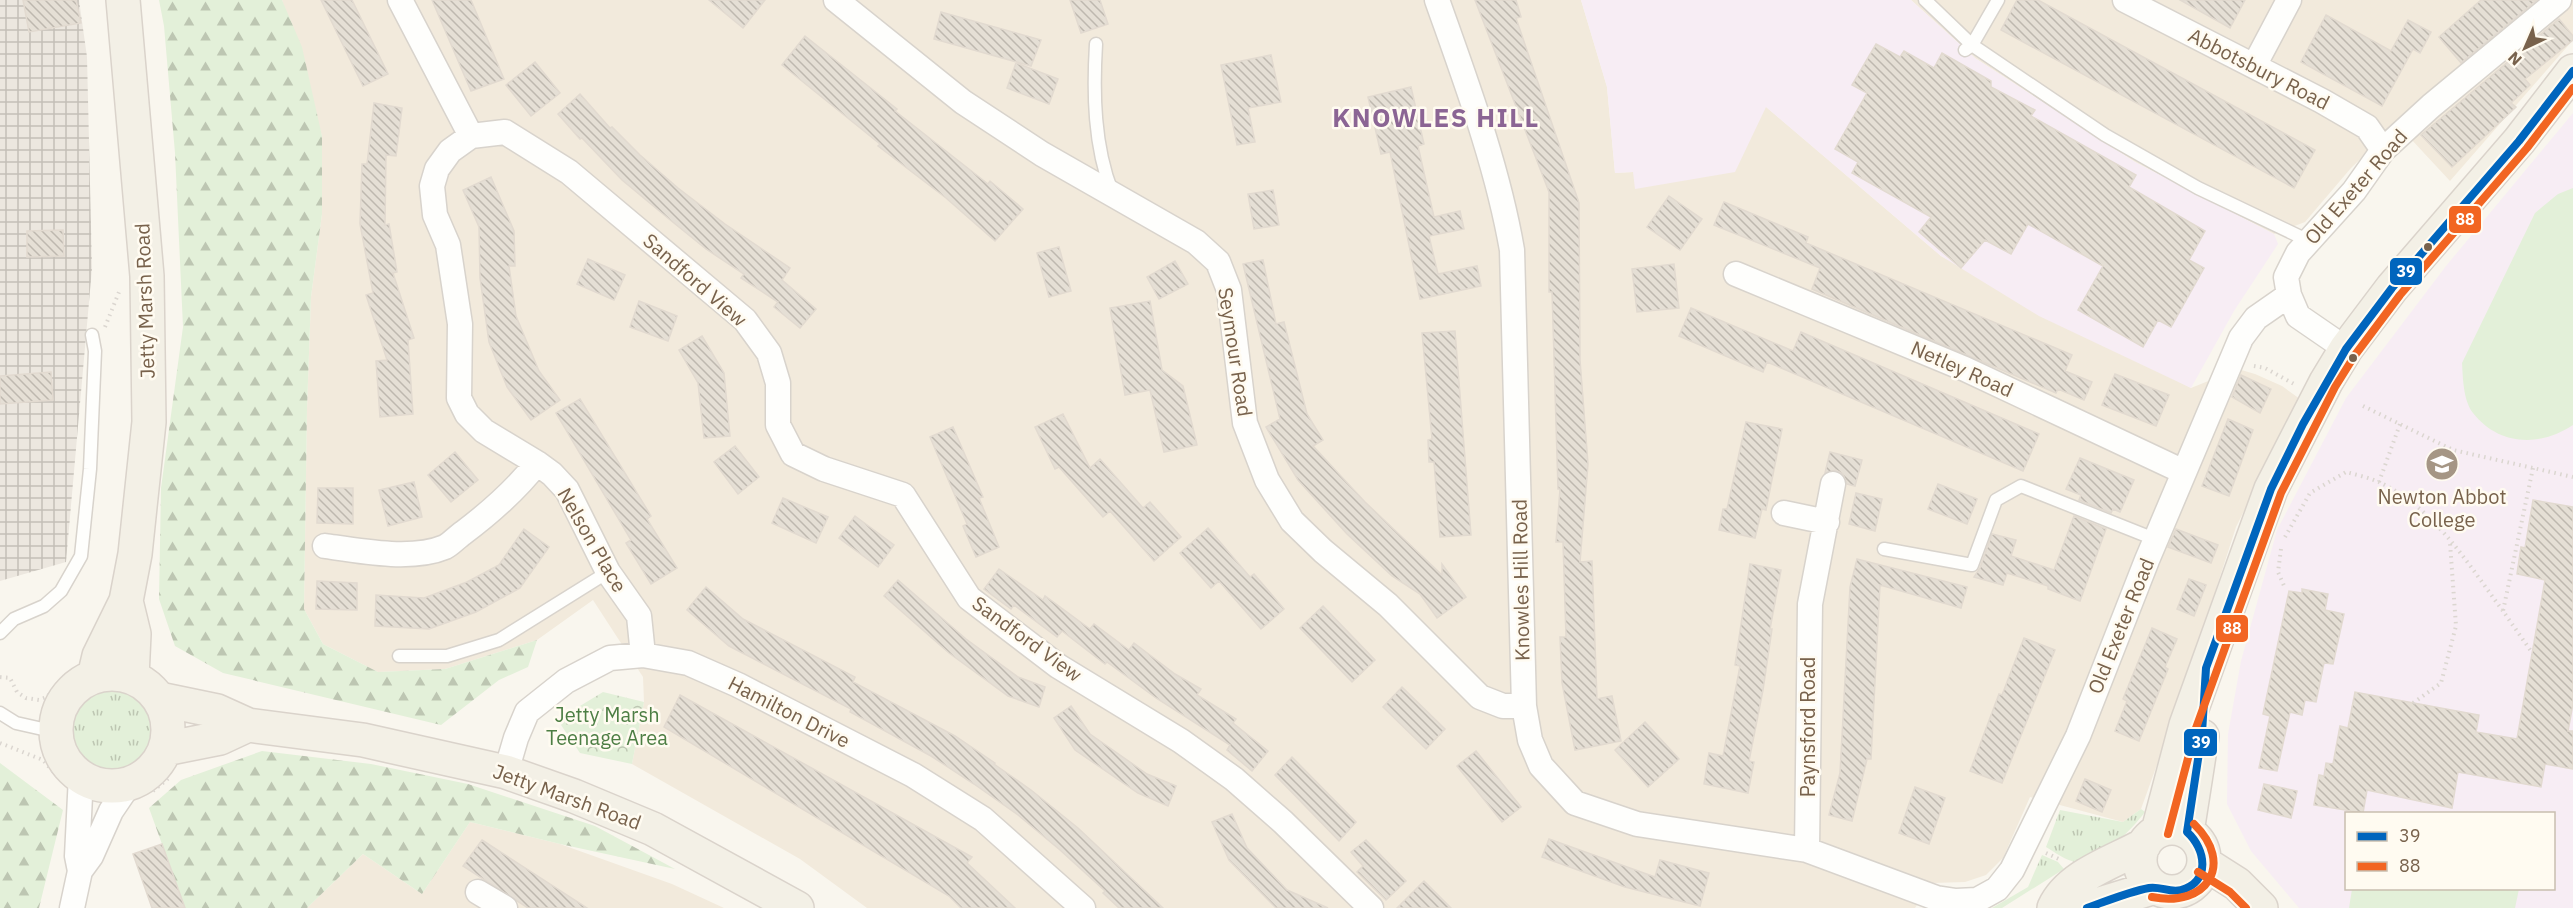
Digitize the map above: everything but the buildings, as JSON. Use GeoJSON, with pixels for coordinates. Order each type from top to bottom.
{"type":"FeatureCollection","features":[{"type":"Feature","properties":{"kind":"main road","name":"Jetty Marsh Road"},"geometry":{"type":"LineString","coordinates":[[94,677],[99,656],[126,601],[135,554],[149,422],[147,276],[123,0]]}},
{"type":"Feature","properties":{"kind":"main road"},"geometry":{"type":"LineString","coordinates":[[2205,908],[2165,889],[2143,873],[2140,863],[2163,836],[2202,733],[2206,668],[2271,489],[2303,424],[2346,349],[2392,288],[2518,141],[2573,71]]}},
{"type":"Feature","properties":{"kind":"main road","name":"Jetty Marsh Road"},"geometry":{"type":"LineString","coordinates":[[126,601],[134,634],[132,677]]}},
{"type":"Feature","properties":{"kind":"main road"},"geometry":{"type":"LineString","coordinates":[[170,762],[168,723],[159,699],[147,686],[132,677],[120,674],[94,677],[78,685],[66,698],[58,714],[56,732],[60,749],[68,764],[81,776],[105,785],[138,790],[152,770],[170,762],[248,725]]}},
{"type":"Feature","properties":{"kind":"main road","name":"Jetty Marsh Road"},"geometry":{"type":"LineString","coordinates":[[159,699],[218,711],[248,725],[363,740],[506,772],[574,796],[653,829],[796,908]]}},
{"type":"Feature","properties":{"kind":"main road"},"geometry":{"type":"LineString","coordinates":[[2054,908],[2060,894],[2078,880],[2163,836],[2200,845],[2204,863],[2202,872],[2191,886],[2165,889],[2087,908]]}},
{"type":"Feature","properties":{"kind":"main road"},"geometry":{"type":"LineString","coordinates":[[2204,863],[2237,884],[2261,908]]}},
{"type":"Feature","properties":{"kind":"street"},"geometry":{"type":"LineString","coordinates":[[400,0],[471,136]]}},
{"type":"Feature","properties":{"kind":"street","name":"Seymour Road"},"geometry":{"type":"LineString","coordinates":[[836,0],[963,102],[1042,154],[1196,242],[1218,262],[1229,290],[1245,423],[1267,480],[1292,521],[1323,551],[1388,605],[1480,697],[1503,706],[1524,706]]}},
{"type":"Feature","properties":{"kind":"street","name":"Knowles Hill Road"},"geometry":{"type":"LineString","coordinates":[[1437,0],[1483,130],[1505,205],[1512,250],[1524,706],[1530,740],[1541,766],[1575,803],[1636,824],[1807,850],[1915,892]]}},
{"type":"Feature","properties":{"kind":"street","name":"Abbotsbury Road"},"geometry":{"type":"LineString","coordinates":[[2125,0],[2367,127],[2383,150]]}},
{"type":"Feature","properties":{"kind":"street"},"geometry":{"type":"LineString","coordinates":[[2254,66],[2289,0]]}},
{"type":"Feature","properties":{"kind":"street","name":"Old Exeter Road"},"geometry":{"type":"LineString","coordinates":[[1915,892],[1956,901],[1977,900],[1996,889],[2013,870],[2078,736],[2147,560],[2241,338],[2256,318],[2289,295],[2286,277],[2298,253],[2354,191],[2383,150],[2431,106],[2559,0]]}},
{"type":"Feature","properties":{"kind":"street","name":"Sandford View"},"geometry":{"type":"LineString","coordinates":[[471,136],[505,132],[569,172],[745,320],[769,353],[778,383],[778,425],[793,454],[824,469],[903,495],[969,598],[1058,666],[1181,741],[1234,779],[1292,829],[1371,908]]}},
{"type":"Feature","properties":{"kind":"street","name":"Nelson Place"},"geometry":{"type":"LineString","coordinates":[[471,136],[450,151],[436,169],[432,186],[435,215],[448,245],[460,324],[459,398],[467,414],[484,431],[537,463],[552,474],[567,490],[608,572],[639,616],[643,656]]}},
{"type":"Feature","properties":{"kind":"street","name":"Netley Road"},"geometry":{"type":"LineString","coordinates":[[1736,274],[1965,369],[2184,472]]}},
{"type":"Feature","properties":{"kind":"street"},"geometry":{"type":"LineString","coordinates":[[2289,295],[2298,316],[2346,349]]}},
{"type":"Feature","properties":{"kind":"street"},"geometry":{"type":"LineString","coordinates":[[325,546],[372,554],[411,554],[445,547],[487,516],[518,489],[537,463]]}},
{"type":"Feature","properties":{"kind":"street","name":"Paynsford Road"},"geometry":{"type":"LineString","coordinates":[[1807,850],[1810,604],[1833,484]]}},
{"type":"Feature","properties":{"kind":"street"},"geometry":{"type":"LineString","coordinates":[[1784,513],[1827,522]]}},
{"type":"Feature","properties":{"kind":"street","name":"Hamilton Drive"},"geometry":{"type":"LineString","coordinates":[[506,772],[526,712],[566,681],[610,658],[643,656],[688,663],[913,775],[983,819],[1083,908]]}},
{"type":"Feature","properties":{"kind":"street"},"geometry":{"type":"LineString","coordinates":[[72,908],[80,871],[78,855],[81,776]]}},
{"type":"Feature","properties":{"kind":"street"},"geometry":{"type":"LineString","coordinates":[[80,871],[91,856],[111,811],[138,790]]}},
{"type":"Feature","properties":{"kind":"street"},"geometry":{"type":"LineString","coordinates":[[478,892],[505,908]]}},
{"type":"Feature","properties":{"kind":"lane"},"geometry":{"type":"LineString","coordinates":[[1925,0],[1969,47],[2105,135],[2198,188],[2309,241]]}},
{"type":"Feature","properties":{"kind":"lane"},"geometry":{"type":"LineString","coordinates":[[1969,47],[1998,0]]}},
{"type":"Feature","properties":{"kind":"lane"},"geometry":{"type":"LineString","coordinates":[[1096,44],[1094,83],[1101,159],[1113,196]]}},
{"type":"Feature","properties":{"kind":"lane"},"geometry":{"type":"LineString","coordinates":[[0,633],[14,619],[44,606],[61,591],[81,556],[90,469],[95,351],[92,335]]}},
{"type":"Feature","properties":{"kind":"lane"},"geometry":{"type":"LineString","coordinates":[[1884,549],[1972,565],[1996,500],[2021,486],[2157,540]]}},
{"type":"Feature","properties":{"kind":"lane"},"geometry":{"type":"LineString","coordinates":[[399,656],[447,656],[499,640],[608,572]]}},
{"type":"Feature","properties":{"kind":"lane"},"geometry":{"type":"LineString","coordinates":[[0,713],[16,723],[56,732]]}},
{"type":"Feature","properties":{"kind":"path"},"geometry":{"type":"LineString","coordinates":[[95,351],[125,275],[147,276]]}},
{"type":"Feature","properties":{"kind":"path"},"geometry":{"type":"LineString","coordinates":[[2265,368],[2300,387]]}},
{"type":"Feature","properties":{"kind":"path"},"geometry":{"type":"LineString","coordinates":[[2363,406],[2453,450],[2573,477]]}},
{"type":"Feature","properties":{"kind":"path"},"geometry":{"type":"LineString","coordinates":[[2379,482],[2400,424]]}},
{"type":"Feature","properties":{"kind":"path"},"geometry":{"type":"LineString","coordinates":[[2503,611],[2533,468]]}},
{"type":"Feature","properties":{"kind":"path"},"geometry":{"type":"LineString","coordinates":[[2285,588],[2278,572],[2282,544],[2310,493],[2346,472],[2379,482],[2401,494],[2437,524],[2533,654]]}},
{"type":"Feature","properties":{"kind":"path"},"geometry":{"type":"LineString","coordinates":[[2413,703],[2441,683],[2456,626],[2450,540]]}},
{"type":"Feature","properties":{"kind":"path"},"geometry":{"type":"LineString","coordinates":[[0,677],[10,678]]}},
{"type":"Feature","properties":{"kind":"path"},"geometry":{"type":"LineString","coordinates":[[138,790],[160,783],[170,762]]}},
{"type":"Feature","properties":{"kind":"shaded area"},"geometry":{"type":"Polygon","coordinates":[[[0,0],[79,0],[87,57],[92,268],[66,562],[0,581],[0,0]]]}},
{"type":"Feature","properties":{"kind":"shaded area"},"geometry":{"type":"Polygon","coordinates":[[[282,0],[1581,0],[1607,87],[1615,173],[1633,172],[1765,106],[1941,256],[2191,388],[2238,369],[2282,386],[2300,399],[2236,527],[2180,701],[2141,809],[2123,822],[2030,797],[2003,858],[1986,875],[1965,882],[1932,883],[1915,908],[867,908],[800,859],[632,764],[644,702],[643,677],[593,600],[537,640],[445,669],[378,672],[323,644],[304,609],[311,297],[322,214],[322,136],[282,0]]]}},
{"type":"Feature","properties":{"kind":"shaded area"},"geometry":{"type":"Polygon","coordinates":[[[1581,0],[1911,0],[1975,58],[2135,162],[2274,234],[2278,244],[2234,311],[2191,388],[2039,316],[1941,256],[1766,107],[1735,172],[1635,189],[1633,172],[1615,173],[1607,87],[1581,0]]]}},
{"type":"Feature","properties":{"kind":"shaded area"},"geometry":{"type":"Polygon","coordinates":[[[1911,0],[2573,0],[2573,40],[2450,181],[2397,124],[2351,168],[2305,222],[2274,234],[2135,162],[1975,58],[1911,0]]]}},
{"type":"Feature","properties":{"kind":"shaded area","name":"Newton Abbot College"},"geometry":{"type":"Polygon","coordinates":[[[2573,113],[2573,908],[2299,908],[2251,851],[2227,804],[2228,734],[2241,661],[2277,530],[2346,398],[2446,266],[2573,113]]]}},
{"type":"Feature","properties":{"kind":"shaded area"},"geometry":{"type":"Polygon","coordinates":[[[470,822],[560,844],[672,884],[724,908],[307,908],[363,854],[422,894],[470,822]]]}},
{"type":"Feature","properties":{"kind":"green space"},"geometry":{"type":"Polygon","coordinates":[[[159,0],[282,0],[302,47],[322,136],[322,214],[311,297],[304,609],[323,644],[378,672],[445,669],[537,640],[528,667],[499,680],[441,725],[223,673],[175,646],[159,599],[161,488],[183,327],[175,153],[164,26],[159,0]]]}},
{"type":"Feature","properties":{"kind":"green space"},"geometry":{"type":"Polygon","coordinates":[[[2573,188],[2573,425],[2547,437],[2534,440],[2507,437],[2483,424],[2473,413],[2464,389],[2462,363],[2535,213],[2558,194],[2573,188]]]}},
{"type":"Feature","properties":{"kind":"green space"},"geometry":{"type":"Polygon","coordinates":[[[113,685],[130,688],[144,697],[153,711],[156,728],[153,745],[144,759],[130,768],[113,771],[96,768],[82,759],[73,745],[70,728],[73,711],[82,697],[96,688],[113,685]]]}},
{"type":"Feature","properties":{"kind":"green space","name":"Jetty Marsh Teenage Area"},"geometry":{"type":"Polygon","coordinates":[[[603,692],[644,702],[632,764],[580,753],[561,725],[575,709],[603,692]]]}},
{"type":"Feature","properties":{"kind":"green space"},"geometry":{"type":"Polygon","coordinates":[[[262,751],[371,764],[468,784],[595,826],[675,869],[470,822],[422,894],[363,854],[307,908],[185,908],[149,808],[181,780],[262,751]]]}},
{"type":"Feature","properties":{"kind":"green space"},"geometry":{"type":"Polygon","coordinates":[[[0,763],[63,810],[39,908],[0,908],[0,763]]]}},
{"type":"Feature","properties":{"kind":"green space"},"geometry":{"type":"Polygon","coordinates":[[[2141,809],[2145,812],[2115,844],[2085,861],[2072,861],[2046,847],[2060,810],[2123,822],[2141,809]]]}},
{"type":"Feature","properties":{"kind":"green space"},"geometry":{"type":"Polygon","coordinates":[[[2042,855],[2058,862],[2064,869],[2002,908],[1992,908],[2028,887],[2042,855]]]}},
{"type":"Feature","properties":{"kind":"green space"},"geometry":{"type":"Polygon","coordinates":[[[2352,890],[2519,890],[2515,908],[2349,908],[2352,890]]]}},
{"type":"Feature","properties":{"kind":"transit line","name":"39"},"geometry":{"type":"LineString","coordinates":[[2087,908],[2149,888],[2181,890],[2191,886],[2197,880],[2201,873],[2201,856],[2198,847],[2187,832],[2202,733],[2206,668],[2271,489],[2303,424],[2346,349],[2392,288],[2519,141],[2573,71]]}},
{"type":"Feature","properties":{"kind":"transit line","name":"88"},"geometry":{"type":"LineString","coordinates":[[2168,834],[2196,728],[2281,493],[2335,387],[2355,355],[2400,295],[2527,148],[2573,88]]}},
{"type":"Feature","properties":{"kind":"transit line","name":"88"},"geometry":{"type":"LineString","coordinates":[[2152,897],[2171,899],[2188,896],[2209,880],[2213,868],[2212,854],[2206,839],[2194,824]]}},
{"type":"Feature","properties":{"kind":"transit line","name":"88"},"geometry":{"type":"LineString","coordinates":[[2198,872],[2230,892],[2246,908]]}},
{"type":"Feature","properties":{"kind":"place","name":"Newton Abbot College"},"geometry":{"type":"Point","coordinates":[2442,464]}},
{"type":"Feature","properties":{"kind":"district","name":"KNOWLES HILL"},"geometry":{"type":"Point","coordinates":[1436,118]}}]}
